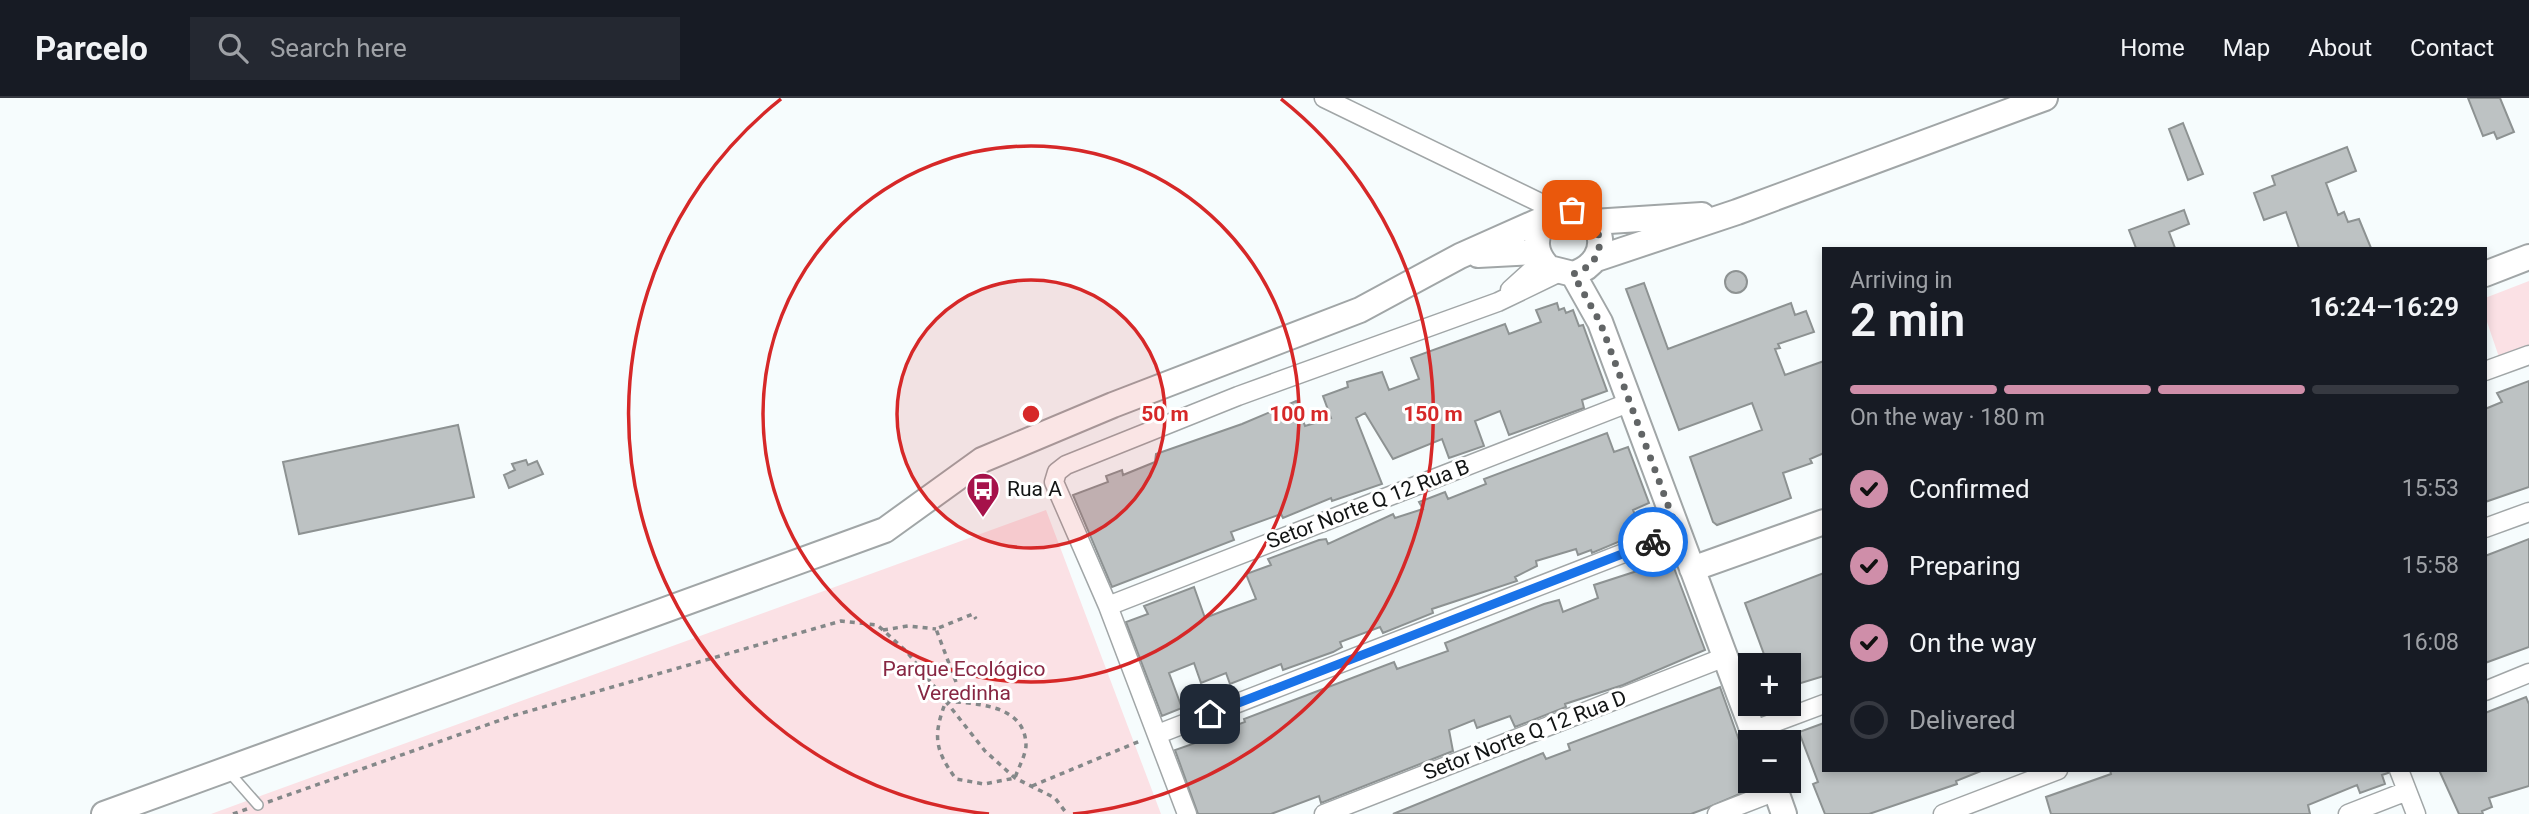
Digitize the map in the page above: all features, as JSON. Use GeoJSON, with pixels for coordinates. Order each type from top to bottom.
{"type":"FeatureCollection","features":[{"type":"Feature","properties":{"kind":"street"},"geometry":{"type":"LineString","coordinates":[[1324,98],[1552,216]]}},
{"type":"Feature","properties":{"kind":"street"},"geometry":{"type":"LineString","coordinates":[[1460,256],[1567,264],[1737,212],[2045,98]]}},
{"type":"Feature","properties":{"kind":"street"},"geometry":{"type":"LineString","coordinates":[[104,814],[885,530],[982,460],[1112,405],[1360,310],[1460,256],[1552,216],[1572,210],[1593,222],[1600,233],[1601,246],[1497,302],[1238,396],[1066,465],[1057,472],[1054,482],[1108,606],[1187,814]]}},
{"type":"Feature","properties":{"kind":"street"},"geometry":{"type":"LineString","coordinates":[[1593,222],[1737,212]]}},
{"type":"Feature","properties":{"kind":"street"},"geometry":{"type":"LineString","coordinates":[[1552,216],[1539,229],[1567,264],[1600,322],[1753,730]]}},
{"type":"Feature","properties":{"kind":"street"},"geometry":{"type":"LineString","coordinates":[[2487,273],[2529,257]]}},
{"type":"Feature","properties":{"kind":"street"},"geometry":{"type":"LineString","coordinates":[[2487,370],[2529,355]]}},
{"type":"Feature","properties":{"kind":"street","name":"Setor Norte Q 12 Rua B"},"geometry":{"type":"LineString","coordinates":[[1108,606],[1629,402]]}},
{"type":"Feature","properties":{"kind":"street"},"geometry":{"type":"LineString","coordinates":[[2487,527],[2529,512]]}},
{"type":"Feature","properties":{"kind":"street"},"geometry":{"type":"LineString","coordinates":[[1692,569],[1822,523]]}},
{"type":"Feature","properties":{"kind":"street"},"geometry":{"type":"LineString","coordinates":[[1157,734],[1678,532]]}},
{"type":"Feature","properties":{"kind":"street","name":"Setor Norte Q 12 Rua D"},"geometry":{"type":"LineString","coordinates":[[1324,814],[1725,657]]}},
{"type":"Feature","properties":{"kind":"street"},"geometry":{"type":"LineString","coordinates":[[2487,690],[2529,673]]}},
{"type":"Feature","properties":{"kind":"street"},"geometry":{"type":"LineString","coordinates":[[1768,730],[1822,705]]}},
{"type":"Feature","properties":{"kind":"street"},"geometry":{"type":"LineString","coordinates":[[1943,814],[2053,772]]}},
{"type":"Feature","properties":{"kind":"street"},"geometry":{"type":"LineString","coordinates":[[2400,772],[2416,814]]}},
{"type":"Feature","properties":{"kind":"street"},"geometry":{"type":"LineString","coordinates":[[2348,814],[2407,791]]}},
{"type":"Feature","properties":{"kind":"street"},"geometry":{"type":"LineString","coordinates":[[1717,814],[1777,795]]}},
{"type":"Feature","properties":{"kind":"lane"},"geometry":{"type":"LineString","coordinates":[[227,770],[258,805]]}},
{"type":"Feature","properties":{"kind":"path"},"geometry":{"type":"LineString","coordinates":[[883,630],[908,626],[936,629],[973,614],[975,619]]}},
{"type":"Feature","properties":{"kind":"path"},"geometry":{"type":"LineString","coordinates":[[233,814],[512,716],[841,621],[877,625],[883,630],[906,652],[985,751],[1015,778],[1055,798],[1068,814]]}},
{"type":"Feature","properties":{"kind":"path"},"geometry":{"type":"LineString","coordinates":[[936,629],[956,682]]}},
{"type":"Feature","properties":{"kind":"path"},"geometry":{"type":"LineString","coordinates":[[946,701],[983,704],[1008,713],[1020,726],[1026,746],[1015,778]]}},
{"type":"Feature","properties":{"kind":"path"},"geometry":{"type":"LineString","coordinates":[[946,701],[935,730],[942,759],[956,779],[984,784],[1015,778]]}},
{"type":"Feature","properties":{"kind":"path"},"geometry":{"type":"LineString","coordinates":[[1032,786],[1157,734]]}},
{"type":"Feature","properties":{"kind":"green space"},"geometry":{"type":"Polygon","coordinates":[[[2529,281],[2529,350],[2500,360],[2487,322],[2487,297],[2529,281]]]}},
{"type":"Feature","properties":{"kind":"green space","name":"Parque Ecológico Veredinha"},"geometry":{"type":"Polygon","coordinates":[[[1046,510],[1161,814],[211,814],[1046,510]]]}},
{"type":"Feature","properties":{"kind":"building"},"geometry":{"type":"Polygon","coordinates":[[[2468,98],[2500,98],[2514,132],[2497,139],[2494,132],[2483,136],[2468,98]]]}},
{"type":"Feature","properties":{"kind":"building"},"geometry":{"type":"Polygon","coordinates":[[[2183,123],[2203,174],[2188,180],[2169,129],[2183,123]]]}},
{"type":"Feature","properties":{"kind":"building"},"geometry":{"type":"Polygon","coordinates":[[[2347,147],[2356,171],[2326,183],[2338,215],[2344,212],[2348,222],[2359,219],[2371,247],[2299,247],[2286,212],[2264,220],[2254,193],[2275,185],[2272,176],[2347,147]]]}},
{"type":"Feature","properties":{"kind":"building"},"geometry":{"type":"Polygon","coordinates":[[[2184,210],[2189,224],[2169,232],[2175,247],[2136,247],[2129,230],[2184,210]]]}},
{"type":"Feature","properties":{"kind":"building"},"geometry":{"type":"Polygon","coordinates":[[[1736,271],[1744,274],[1747,282],[1744,290],[1736,293],[1728,290],[1725,282],[1728,274],[1736,271]]]}},
{"type":"Feature","properties":{"kind":"building"},"geometry":{"type":"Polygon","coordinates":[[[1644,283],[1668,349],[1791,303],[1795,315],[1806,311],[1814,332],[1778,344],[1780,348],[1775,349],[1785,375],[1822,362],[1822,454],[1810,459],[1812,463],[1783,473],[1791,498],[1717,525],[1713,522],[1690,457],[1762,430],[1752,403],[1679,430],[1626,289],[1644,283]]]}},
{"type":"Feature","properties":{"kind":"building"},"geometry":{"type":"Polygon","coordinates":[[[1557,303],[1559,310],[1564,308],[1566,313],[1573,310],[1579,326],[1583,325],[1607,391],[1582,400],[1584,408],[1509,435],[1500,411],[1475,421],[1484,446],[1449,458],[1442,439],[1393,459],[1365,413],[1356,418],[1382,484],[1332,501],[1331,498],[1283,518],[1281,514],[1231,532],[1234,540],[1112,587],[1073,495],[1108,482],[1106,476],[1122,470],[1123,475],[1155,462],[1156,454],[1242,424],[1296,401],[1305,426],[1331,418],[1323,396],[1348,387],[1347,382],[1382,372],[1389,390],[1419,379],[1411,358],[1505,324],[1509,334],[1541,322],[1536,310],[1557,303]]]}},
{"type":"Feature","properties":{"kind":"building"},"geometry":{"type":"Polygon","coordinates":[[[2529,381],[2529,487],[2487,501],[2487,408],[2502,402],[2497,393],[2529,381]]]}},
{"type":"Feature","properties":{"kind":"building"},"geometry":{"type":"Polygon","coordinates":[[[458,425],[474,497],[299,534],[283,462],[458,425]]]}},
{"type":"Feature","properties":{"kind":"building"},"geometry":{"type":"Polygon","coordinates":[[[1607,433],[1614,452],[1628,447],[1649,503],[1633,510],[1642,532],[1592,553],[1591,550],[1578,555],[1576,549],[1536,561],[1537,566],[1515,577],[1517,581],[1432,609],[1433,613],[1383,633],[1380,627],[1340,642],[1342,647],[1333,652],[1283,670],[1281,664],[1230,684],[1226,673],[1201,683],[1194,663],[1169,673],[1182,708],[1162,716],[1126,622],[1148,614],[1144,606],[1194,587],[1205,618],[1256,599],[1246,574],[1271,565],[1268,559],[1319,540],[1326,539],[1328,544],[1393,514],[1395,518],[1423,509],[1419,502],[1445,492],[1448,499],[1486,484],[1484,479],[1607,433]]]}},
{"type":"Feature","properties":{"kind":"building"},"geometry":{"type":"Polygon","coordinates":[[[526,460],[528,465],[537,461],[543,474],[509,488],[504,475],[515,470],[512,464],[526,460]]]}},
{"type":"Feature","properties":{"kind":"building"},"geometry":{"type":"Polygon","coordinates":[[[2529,539],[2529,647],[2487,662],[2487,555],[2529,539]]]}},
{"type":"Feature","properties":{"kind":"building"},"geometry":{"type":"Polygon","coordinates":[[[1671,560],[1705,650],[1623,685],[1565,704],[1566,707],[1515,727],[1510,716],[1477,728],[1474,720],[1449,730],[1453,751],[1321,803],[1319,796],[1271,814],[1198,814],[1175,750],[1221,734],[1220,731],[1245,722],[1244,719],[1394,662],[1397,669],[1448,651],[1445,643],[1544,604],[1559,600],[1563,612],[1598,598],[1594,585],[1671,560]]]}},
{"type":"Feature","properties":{"kind":"building"},"geometry":{"type":"Polygon","coordinates":[[[1822,574],[1822,677],[1801,683],[1801,653],[1764,653],[1745,603],[1822,574]]]}},
{"type":"Feature","properties":{"kind":"building"},"geometry":{"type":"Polygon","coordinates":[[[1720,687],[1738,737],[1738,793],[1742,793],[1691,814],[1393,814],[1543,753],[1546,759],[1570,750],[1568,744],[1720,687]]]}},
{"type":"Feature","properties":{"kind":"building"},"geometry":{"type":"Polygon","coordinates":[[[2526,697],[2529,704],[2529,786],[2489,798],[2492,807],[2482,811],[2483,814],[2459,814],[2440,772],[2487,772],[2487,712],[2526,697]]]}},
{"type":"Feature","properties":{"kind":"building"},"geometry":{"type":"Polygon","coordinates":[[[1822,724],[1822,772],[1978,772],[1956,781],[1957,784],[1869,814],[1825,814],[1813,784],[1818,782],[1801,731],[1822,724]]]}},
{"type":"Feature","properties":{"kind":"building"},"geometry":{"type":"Polygon","coordinates":[[[2388,772],[2382,775],[2385,784],[2360,793],[2357,785],[2308,805],[2310,814],[2051,814],[2046,797],[2111,774],[2388,772]]]}},
{"type":"Feature","properties":{"kind":"way so far"},"geometry":{"type":"LineString","coordinates":[[1572,210],[1584,214],[1600,233],[1601,246],[1596,259],[1584,271],[1573,274],[1600,322],[1678,532],[1653,542]]}},
{"type":"Feature","properties":{"kind":"place","name":"Rua A"},"geometry":{"type":"Point","coordinates":[983,519]}},
{"type":"Feature","properties":{"kind":"route"},"geometry":{"type":"LineString","coordinates":[[1210,714],[1653,542]]}}]}
